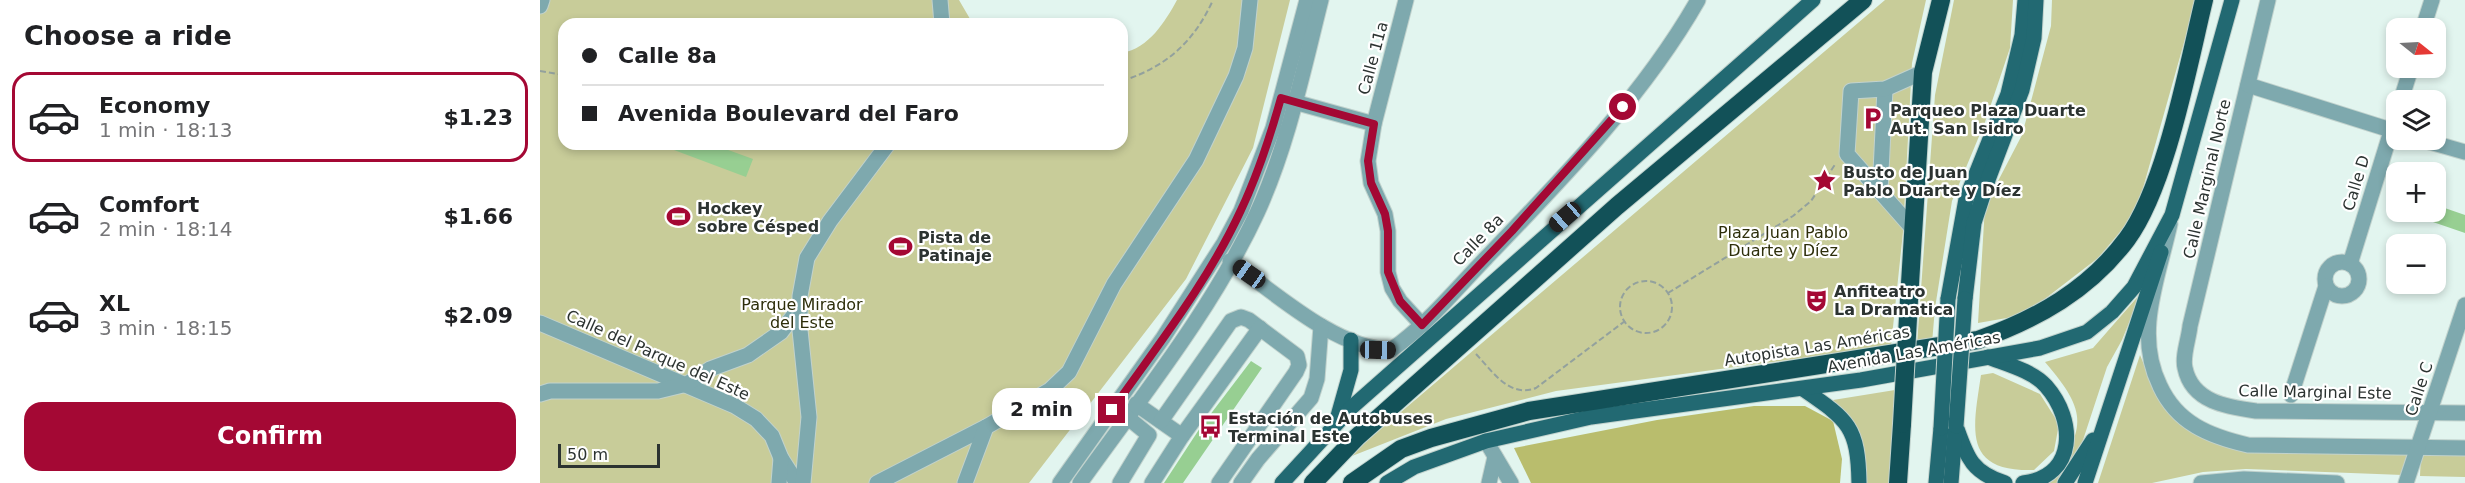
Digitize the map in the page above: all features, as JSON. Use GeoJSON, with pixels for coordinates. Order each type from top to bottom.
{"type":"FeatureCollection","features":[{"type":"Feature","properties":{"kind":"highway"},"geometry":{"type":"LineString","coordinates":[[1313,483],[1357,437],[1617,206],[1863,0]]}},
{"type":"Feature","properties":{"kind":"highway"},"geometry":{"type":"LineString","coordinates":[[1898,483],[1923,72],[1941,0]]}},
{"type":"Feature","properties":{"kind":"highway","name":"Autopista Las Américas"},"geometry":{"type":"LineString","coordinates":[[1352,483],[1401,449],[1431,438],[1528,411],[1978,340],[2018,325],[2050,309],[2083,285],[2109,261],[2129,237],[2147,202],[2164,156],[2204,0]]}},
{"type":"Feature","properties":{"kind":"main road"},"geometry":{"type":"LineString","coordinates":[[1282,483],[1335,426],[1402,362],[1813,0]]}},
{"type":"Feature","properties":{"kind":"main road"},"geometry":{"type":"LineString","coordinates":[[1951,483],[1948,427],[1948,299],[1966,199],[2008,94],[2022,35],[2025,0]]}},
{"type":"Feature","properties":{"kind":"main road"},"geometry":{"type":"LineString","coordinates":[[1936,483],[1948,427],[1974,223],[2022,90],[2034,38],[2036,0]]}},
{"type":"Feature","properties":{"kind":"main road","name":"Avenida Las Américas"},"geometry":{"type":"LineString","coordinates":[[1387,483],[1414,467],[1486,441],[1614,414],[1803,389],[2040,348],[2087,332],[2112,312],[2134,287],[2172,215],[2232,0]]}},
{"type":"Feature","properties":{"kind":"main road"},"geometry":{"type":"LineString","coordinates":[[2085,483],[2172,215]]}},
{"type":"Feature","properties":{"kind":"main road"},"geometry":{"type":"LineString","coordinates":[[1335,426],[1351,370],[1351,340]]}},
{"type":"Feature","properties":{"kind":"main road"},"geometry":{"type":"LineString","coordinates":[[1988,357],[2012,366],[2045,384],[2060,406],[2067,427],[2067,446],[2059,462],[2038,481],[2023,483]]}},
{"type":"Feature","properties":{"kind":"main road"},"geometry":{"type":"LineString","coordinates":[[1803,389],[1831,408],[1856,440],[1859,483]]}},
{"type":"Feature","properties":{"kind":"main road"},"geometry":{"type":"LineString","coordinates":[[2065,483],[2109,413]]}},
{"type":"Feature","properties":{"kind":"main road"},"geometry":{"type":"LineString","coordinates":[[1948,427],[1975,467],[1986,477],[2005,483]]}},
{"type":"Feature","properties":{"kind":"street"},"geometry":{"type":"LineString","coordinates":[[540,6],[542,0]]}},
{"type":"Feature","properties":{"kind":"street"},"geometry":{"type":"LineString","coordinates":[[940,0],[942,18]]}},
{"type":"Feature","properties":{"kind":"street"},"geometry":{"type":"LineString","coordinates":[[877,483],[986,427],[1050,390],[1069,372],[1114,284],[1196,160],[1236,76],[1245,48],[1250,0]]}},
{"type":"Feature","properties":{"kind":"street"},"geometry":{"type":"LineString","coordinates":[[1080,483],[1198,316],[1257,213],[1286,134],[1288,100],[1307,0]]}},
{"type":"Feature","properties":{"kind":"street"},"geometry":{"type":"LineString","coordinates":[[1060,483],[1163,338],[1224,243],[1253,183],[1288,100],[1322,0]]}},
{"type":"Feature","properties":{"kind":"street","name":"Calle 11a"},"geometry":{"type":"LineString","coordinates":[[1406,0],[1374,124],[1368,161],[1371,183],[1385,214],[1388,231],[1388,272],[1400,301],[1422,325]]}},
{"type":"Feature","properties":{"kind":"street","name":"Calle 8a"},"geometry":{"type":"LineString","coordinates":[[1391,350],[1413,335],[1512,231],[1638,90],[1674,42],[1698,0]]}},
{"type":"Feature","properties":{"kind":"street","name":"Calle Marginal Norte"},"geometry":{"type":"LineString","coordinates":[[2184,366],[2190,326],[2268,0]]}},
{"type":"Feature","properties":{"kind":"street"},"geometry":{"type":"LineString","coordinates":[[2426,18],[2432,0]]}},
{"type":"Feature","properties":{"kind":"street"},"geometry":{"type":"LineString","coordinates":[[1914,230],[1847,154],[1851,91],[1884,89],[1923,72]]}},
{"type":"Feature","properties":{"kind":"street"},"geometry":{"type":"LineString","coordinates":[[2248,85],[2386,128]]}},
{"type":"Feature","properties":{"kind":"street"},"geometry":{"type":"LineString","coordinates":[[1880,192],[1884,89]]}},
{"type":"Feature","properties":{"kind":"street"},"geometry":{"type":"LineString","coordinates":[[1288,100],[1374,124]]}},
{"type":"Feature","properties":{"kind":"street"},"geometry":{"type":"LineString","coordinates":[[2446,147],[2465,152]]}},
{"type":"Feature","properties":{"kind":"street"},"geometry":{"type":"LineString","coordinates":[[803,483],[809,417],[800,307],[807,258],[830,221],[883,150]]}},
{"type":"Feature","properties":{"kind":"street","name":"Calle D"},"geometry":{"type":"LineString","coordinates":[[2326,286],[2338,296],[2354,292],[2360,277],[2350,264],[2388,150]]}},
{"type":"Feature","properties":{"kind":"street"},"geometry":{"type":"LineString","coordinates":[[2172,215],[2148,320],[2147,348],[2150,366],[2167,401],[2180,416],[2196,428],[2248,445],[2465,448]]}},
{"type":"Feature","properties":{"kind":"street"},"geometry":{"type":"LineString","coordinates":[[1230,261],[1321,326],[1378,350],[1391,350],[1402,362]]}},
{"type":"Feature","properties":{"kind":"street"},"geometry":{"type":"LineString","coordinates":[[2291,395],[2326,286],[2328,270],[2342,262],[2350,264]]}},
{"type":"Feature","properties":{"kind":"street","name":"Calle C"},"geometry":{"type":"LineString","coordinates":[[2406,483],[2465,305]]}},
{"type":"Feature","properties":{"kind":"street"},"geometry":{"type":"LineString","coordinates":[[540,394],[550,391],[658,391],[687,384],[710,369],[748,355],[781,332],[800,307]]}},
{"type":"Feature","properties":{"kind":"street"},"geometry":{"type":"LineString","coordinates":[[1161,421],[1231,321],[1241,317],[1260,328],[1297,356],[1299,365],[1219,483]]}},
{"type":"Feature","properties":{"kind":"street","name":"Calle del Parque del Este"},"geometry":{"type":"LineString","coordinates":[[540,323],[687,384],[756,419],[772,436],[781,458],[798,483]]}},
{"type":"Feature","properties":{"kind":"street"},"geometry":{"type":"LineString","coordinates":[[1241,483],[1258,459],[1311,398],[1317,379],[1321,326]]}},
{"type":"Feature","properties":{"kind":"street"},"geometry":{"type":"LineString","coordinates":[[1152,483],[1182,436],[1260,328]]}},
{"type":"Feature","properties":{"kind":"street","name":"Calle Marginal Este"},"geometry":{"type":"LineString","coordinates":[[2184,366],[2191,385],[2205,398],[2226,407],[2286,412],[2465,413]]}},
{"type":"Feature","properties":{"kind":"street"},"geometry":{"type":"LineString","coordinates":[[1136,404],[1182,436]]}},
{"type":"Feature","properties":{"kind":"street"},"geometry":{"type":"LineString","coordinates":[[1120,483],[1149,435],[1127,417]]}},
{"type":"Feature","properties":{"kind":"street"},"geometry":{"type":"LineString","coordinates":[[965,483],[986,427]]}},
{"type":"Feature","properties":{"kind":"street"},"geometry":{"type":"LineString","coordinates":[[1486,441],[1510,483]]}},
{"type":"Feature","properties":{"kind":"street"},"geometry":{"type":"LineString","coordinates":[[1489,483],[1494,457]]}},
{"type":"Feature","properties":{"kind":"street"},"geometry":{"type":"LineString","coordinates":[[779,483],[781,458]]}},
{"type":"Feature","properties":{"kind":"street"},"geometry":{"type":"LineString","coordinates":[[2201,483],[2244,479],[2337,483]]}},
{"type":"Feature","properties":{"kind":"path"},"geometry":{"type":"LineString","coordinates":[[1128,79],[1146,74],[1185,44],[1202,25],[1212,0]]}},
{"type":"Feature","properties":{"kind":"path"},"geometry":{"type":"LineString","coordinates":[[540,71],[558,74]]}},
{"type":"Feature","properties":{"kind":"path"},"geometry":{"type":"LineString","coordinates":[[1668,293],[1793,216],[1811,201],[1831,168],[1847,154]]}},
{"type":"Feature","properties":{"kind":"path"},"geometry":{"type":"LineString","coordinates":[[1647,281],[1656,283],[1668,293],[1671,300],[1670,316],[1660,329],[1653,332],[1637,332],[1625,321],[1620,306],[1626,291],[1632,285],[1647,281]]}},
{"type":"Feature","properties":{"kind":"path"},"geometry":{"type":"LineString","coordinates":[[1464,342],[1503,383],[1511,389],[1528,391],[1536,388],[1625,321]]}},
{"type":"Feature","properties":{"kind":"green space","name":"Parque Mirador del Este"},"geometry":{"type":"Polygon","coordinates":[[[540,0],[959,0],[970,18],[558,18],[558,150],[1128,150],[1128,51],[1140,46],[1155,33],[1177,0],[1290,0],[1253,148],[1186,279],[1029,483],[540,483],[540,0]]]}},
{"type":"Feature","properties":{"kind":"green space","name":"Plaza Juan Pablo Duarte y Díez"},"geometry":{"type":"Polygon","coordinates":[[[1885,0],[1926,0],[1912,63],[1903,232],[1891,346],[1556,391],[1446,419],[1347,458],[1885,0]]]}},
{"type":"Feature","properties":{"kind":"green space"},"geometry":{"type":"Polygon","coordinates":[[[1954,0],[2013,0],[2010,48],[1985,122],[1952,201],[1935,308],[1932,343],[1917,345],[1935,95],[1954,0]]]}},
{"type":"Feature","properties":{"kind":"green space"},"geometry":{"type":"Polygon","coordinates":[[[2052,0],[2196,0],[2136,213],[2098,258],[2024,315],[1978,323],[1985,206],[2022,135],[2051,26],[2052,0]]]}},
{"type":"Feature","properties":{"kind":"green space"},"geometry":{"type":"Polygon","coordinates":[[[2141,293],[2122,340],[2107,367],[2083,440],[2070,470],[2057,483],[2046,483],[2069,449],[2077,422],[2069,395],[2045,362],[2093,348],[2141,293]]]}},
{"type":"Feature","properties":{"kind":"green space"},"geometry":{"type":"Polygon","coordinates":[[[2140,355],[2157,390],[2168,405],[2179,418],[2208,439],[2245,450],[2415,453],[2403,475],[2246,469],[2203,472],[2152,483],[2098,483],[2140,355]]]}},
{"type":"Feature","properties":{"kind":"green space"},"geometry":{"type":"Polygon","coordinates":[[[1993,373],[2040,394],[2059,424],[2054,451],[2034,470],[2011,469],[1994,464],[1983,455],[1975,429],[1976,413],[1981,375],[1993,373]]]}},
{"type":"Feature","properties":{"kind":"green space"},"geometry":{"type":"Polygon","coordinates":[[[1895,390],[1894,483],[1864,483],[1864,457],[1859,438],[1849,420],[1833,400],[1895,390]]]}},
{"type":"Feature","properties":{"kind":"green space"},"geometry":{"type":"Polygon","coordinates":[[[1754,406],[1805,406],[1833,421],[1842,459],[1840,483],[1531,483],[1514,448],[1657,420],[1754,406]]]}},
{"type":"Feature","properties":{"kind":"green space"},"geometry":{"type":"Polygon","coordinates":[[[2421,453],[2465,454],[2465,477],[2420,476],[2421,453]]]}},
{"type":"Feature","properties":{"kind":"building"},"geometry":{"type":"Polygon","coordinates":[[[674,150],[728,150],[753,159],[746,177],[674,150]]]}},
{"type":"Feature","properties":{"kind":"building"},"geometry":{"type":"Polygon","coordinates":[[[2446,208],[2465,215],[2465,233],[2433,222],[2446,222],[2446,208]]]}},
{"type":"Feature","properties":{"kind":"building"},"geometry":{"type":"Polygon","coordinates":[[[1251,361],[1262,368],[1183,483],[1164,483],[1200,428],[1251,361]]]}},
{"type":"Feature","properties":{"kind":"place","name":"Parqueo Plaza Duarte Aut. San Isidro"},"geometry":{"type":"Point","coordinates":[1872,119]}},
{"type":"Feature","properties":{"kind":"place","name":"Busto de Juan Pablo Duarte y Díez"},"geometry":{"type":"Point","coordinates":[1825,181]}},
{"type":"Feature","properties":{"kind":"place","name":"Hockey sobre Césped"},"geometry":{"type":"Point","coordinates":[679,217]}},
{"type":"Feature","properties":{"kind":"place","name":"Pista de Patinaje"},"geometry":{"type":"Point","coordinates":[900,246]}},
{"type":"Feature","properties":{"kind":"place","name":"Anfiteatro La Dramatica"},"geometry":{"type":"Point","coordinates":[1816,300]}},
{"type":"Feature","properties":{"kind":"place","name":"Estación de Autobuses Terminal Este"},"geometry":{"type":"Point","coordinates":[1210,427]}},
{"type":"Feature","properties":{"kind":"route"},"geometry":{"type":"LineString","coordinates":[[1112,410],[1163,338],[1224,243],[1253,183],[1281,98],[1374,124],[1368,147],[1368,161],[1371,183],[1385,214],[1388,231],[1388,272],[1392,288],[1400,301],[1422,325],[1512,231],[1623,107]]}}]}
